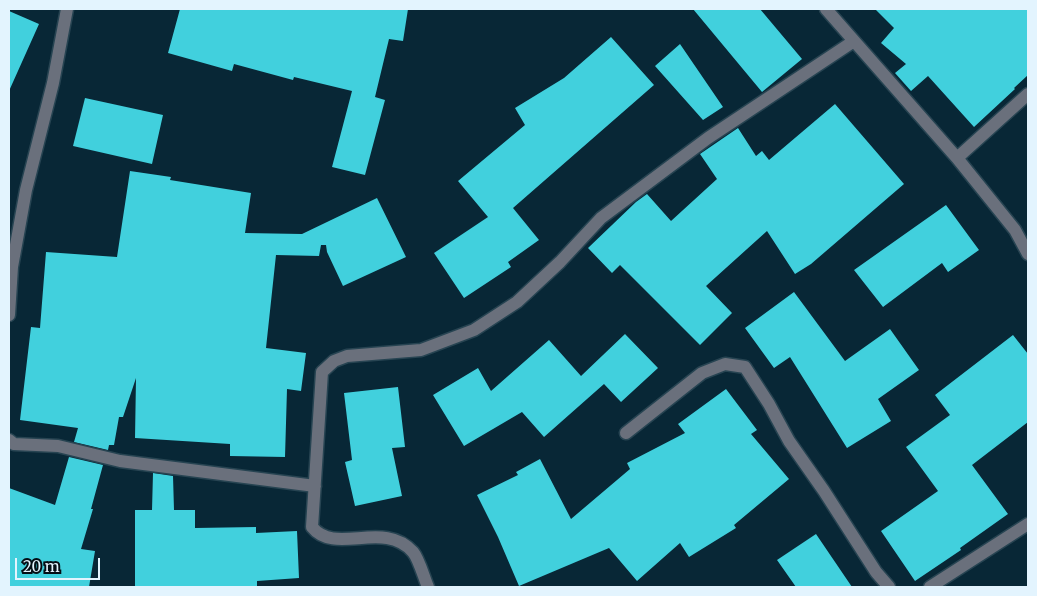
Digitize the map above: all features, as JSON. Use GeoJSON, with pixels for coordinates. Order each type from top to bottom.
{"type":"FeatureCollection","features":[{"type":"Feature","properties":{"kind":"street"},"geometry":{"type":"LineString","coordinates":[[9,311],[12,267],[26,190],[53,83],[67,9]]}},
{"type":"Feature","properties":{"kind":"street"},"geometry":{"type":"LineString","coordinates":[[826,9],[957,158],[1015,230],[1028,254]]}},
{"type":"Feature","properties":{"kind":"street"},"geometry":{"type":"LineString","coordinates":[[428,587],[413,552],[398,542],[386,536],[337,539],[323,537],[317,534],[312,527],[322,372],[334,361],[347,356],[421,350],[474,330],[517,302],[560,262],[601,218],[708,138],[854,41]]}},
{"type":"Feature","properties":{"kind":"street"},"geometry":{"type":"LineString","coordinates":[[957,158],[1028,94]]}},
{"type":"Feature","properties":{"kind":"street"},"geometry":{"type":"LineString","coordinates":[[626,433],[702,373],[725,364],[745,366],[769,404],[788,441],[824,491],[876,572],[889,587]]}},
{"type":"Feature","properties":{"kind":"street"},"geometry":{"type":"LineString","coordinates":[[9,440],[14,444],[58,446],[120,461],[315,486]]}},
{"type":"Feature","properties":{"kind":"street"},"geometry":{"type":"LineString","coordinates":[[930,587],[1028,524]]}},
{"type":"Feature","properties":{"kind":"building"},"geometry":{"type":"Polygon","coordinates":[[[180,9],[408,9],[403,41],[389,39],[375,97],[385,100],[365,175],[332,167],[352,91],[294,77],[293,80],[234,64],[232,71],[168,53],[180,9]]]}},
{"type":"Feature","properties":{"kind":"building"},"geometry":{"type":"Polygon","coordinates":[[[693,9],[760,9],[802,59],[762,92],[693,9]]]}},
{"type":"Feature","properties":{"kind":"building"},"geometry":{"type":"Polygon","coordinates":[[[875,9],[1028,9],[1028,75],[974,127],[928,76],[911,91],[895,73],[906,64],[881,43],[894,28],[875,9]]]}},
{"type":"Feature","properties":{"kind":"building"},"geometry":{"type":"Polygon","coordinates":[[[9,11],[39,24],[9,91],[9,11]]]}},
{"type":"Feature","properties":{"kind":"building"},"geometry":{"type":"Polygon","coordinates":[[[611,37],[654,85],[513,208],[539,240],[508,262],[511,267],[464,298],[434,253],[488,217],[458,181],[525,125],[515,108],[564,78],[611,37]]]}},
{"type":"Feature","properties":{"kind":"building"},"geometry":{"type":"Polygon","coordinates":[[[680,44],[723,107],[703,120],[655,66],[680,44]]]}},
{"type":"Feature","properties":{"kind":"building"},"geometry":{"type":"Polygon","coordinates":[[[85,98],[163,115],[152,164],[73,146],[85,98]]]}},
{"type":"Feature","properties":{"kind":"building"},"geometry":{"type":"Polygon","coordinates":[[[835,104],[904,184],[811,264],[795,274],[767,231],[706,286],[732,313],[700,345],[620,265],[612,273],[588,248],[636,202],[647,194],[671,221],[717,179],[700,154],[738,128],[756,156],[762,151],[769,160],[835,104]]]}},
{"type":"Feature","properties":{"kind":"building"},"geometry":{"type":"Polygon","coordinates":[[[130,171],[171,177],[170,180],[251,193],[245,233],[302,234],[377,198],[406,257],[343,286],[327,252],[326,245],[321,245],[319,256],[276,255],[266,348],[306,353],[301,391],[287,389],[285,457],[230,456],[230,444],[135,438],[136,378],[123,417],[119,417],[114,445],[109,445],[108,450],[74,442],[78,428],[20,420],[31,327],[40,328],[46,252],[117,257],[130,171]]]}},
{"type":"Feature","properties":{"kind":"building"},"geometry":{"type":"Polygon","coordinates":[[[946,205],[979,250],[948,272],[942,263],[883,307],[854,270],[946,205]]]}},
{"type":"Feature","properties":{"kind":"building"},"geometry":{"type":"Polygon","coordinates":[[[794,292],[845,361],[890,329],[919,370],[878,399],[891,421],[847,448],[790,357],[774,368],[745,328],[794,292]]]}},
{"type":"Feature","properties":{"kind":"building"},"geometry":{"type":"Polygon","coordinates":[[[625,334],[658,368],[621,402],[604,384],[544,437],[522,412],[464,446],[433,395],[478,368],[491,391],[549,340],[581,376],[625,334]]]}},
{"type":"Feature","properties":{"kind":"building"},"geometry":{"type":"Polygon","coordinates":[[[1013,335],[1028,354],[1028,422],[972,465],[1008,514],[960,548],[961,550],[915,581],[881,531],[938,491],[906,447],[950,415],[935,395],[1013,335]]]}},
{"type":"Feature","properties":{"kind":"building"},"geometry":{"type":"Polygon","coordinates":[[[398,387],[405,447],[392,448],[402,496],[355,506],[345,462],[352,460],[344,393],[398,387]]]}},
{"type":"Feature","properties":{"kind":"building"},"geometry":{"type":"Polygon","coordinates":[[[726,389],[757,430],[751,434],[789,479],[734,525],[736,528],[689,557],[680,543],[637,581],[609,548],[519,586],[477,495],[518,475],[516,472],[540,459],[571,519],[630,469],[627,463],[685,433],[678,424],[726,389]]]}},
{"type":"Feature","properties":{"kind":"building"},"geometry":{"type":"Polygon","coordinates":[[[69,457],[103,465],[81,549],[95,551],[89,587],[9,587],[9,488],[55,505],[69,457]]]}},
{"type":"Feature","properties":{"kind":"building"},"geometry":{"type":"Polygon","coordinates":[[[153,473],[173,476],[174,510],[195,510],[195,528],[256,527],[256,533],[297,531],[299,578],[257,581],[257,587],[135,587],[135,510],[152,510],[153,473]]]}},
{"type":"Feature","properties":{"kind":"building"},"geometry":{"type":"Polygon","coordinates":[[[816,534],[852,587],[796,587],[777,560],[816,534]]]}}]}
